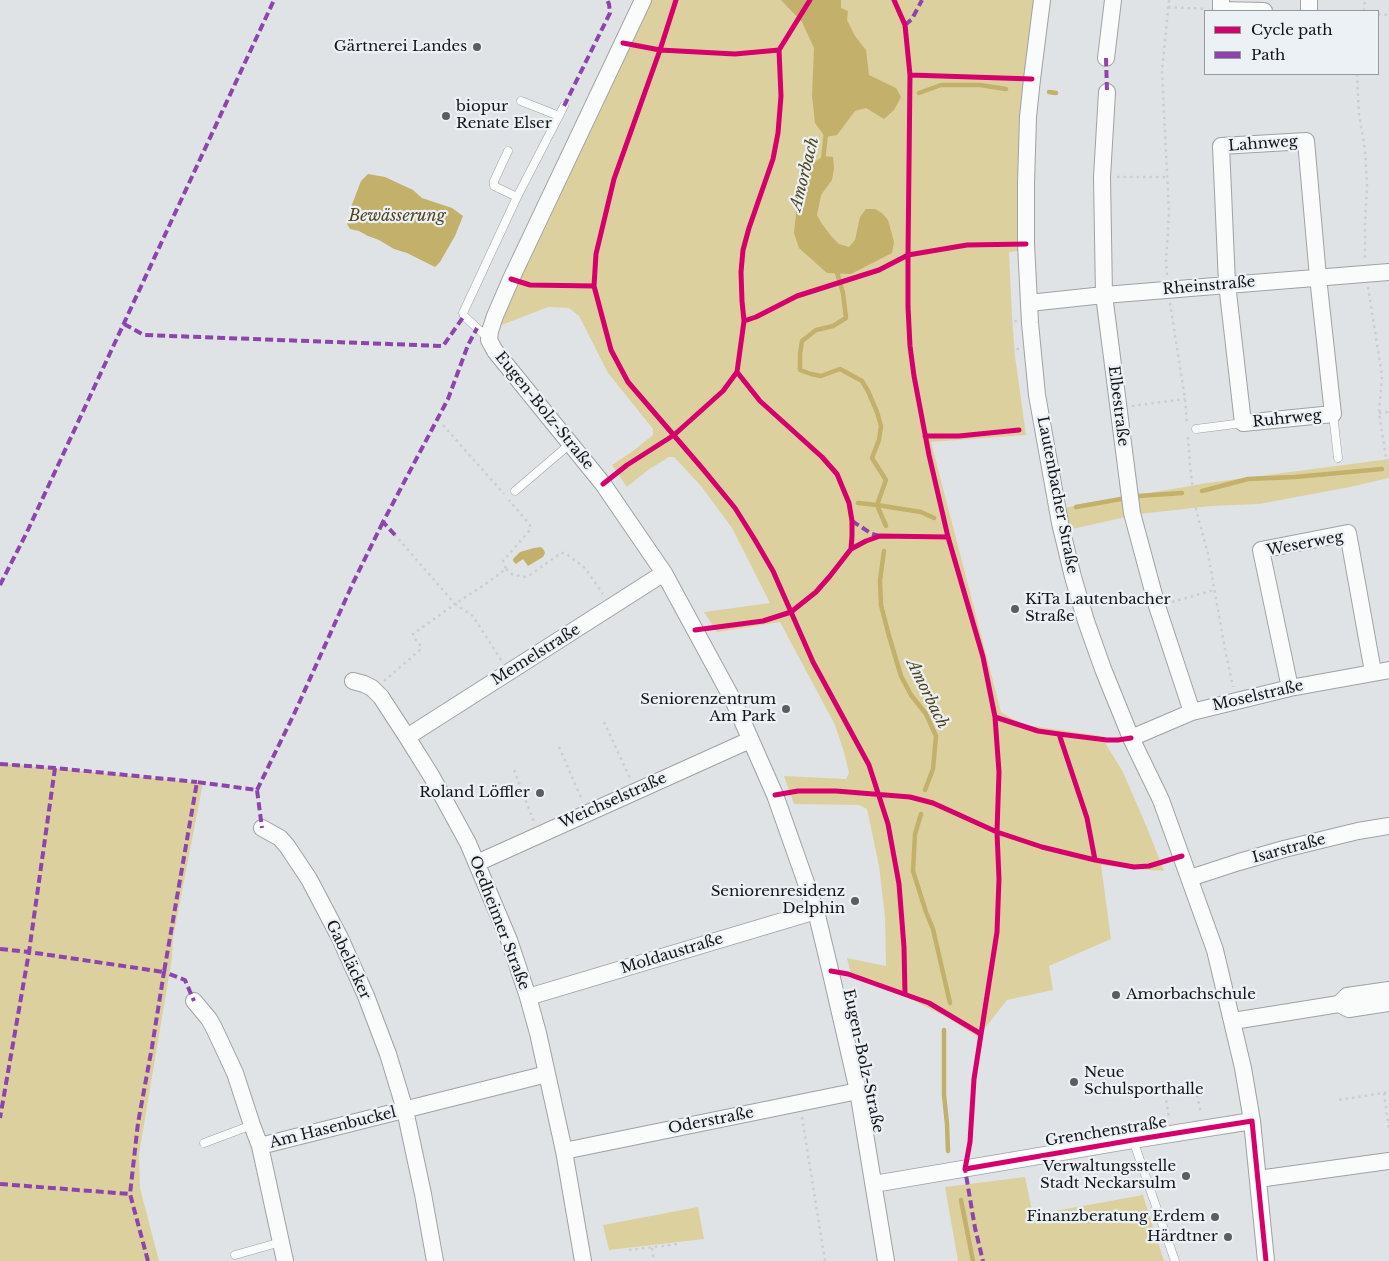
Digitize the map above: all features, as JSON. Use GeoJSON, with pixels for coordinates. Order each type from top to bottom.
{"type":"FeatureCollection","features":[{"type":"Feature","properties":{"kind":"street"},"geometry":{"type":"LineString","coordinates":[[489,340],[495,316],[511,279],[643,0]]}},
{"type":"Feature","properties":{"kind":"street","name":"Lautenbacher Straße"},"geometry":{"type":"LineString","coordinates":[[1042,0],[1028,117],[1026,183],[1026,244],[1032,355],[1037,395],[1062,532],[1086,621],[1131,738],[1161,800],[1215,950],[1233,1021],[1252,1121],[1266,1261]]}},
{"type":"Feature","properties":{"kind":"street"},"geometry":{"type":"LineString","coordinates":[[1106,58],[1113,0]]}},
{"type":"Feature","properties":{"kind":"street"},"geometry":{"type":"LineString","coordinates":[[1221,5],[1257,10]]}},
{"type":"Feature","properties":{"kind":"street","name":"Elbestraße"},"geometry":{"type":"LineString","coordinates":[[1107,92],[1102,177],[1104,295],[1132,514],[1157,606],[1192,712]]}},
{"type":"Feature","properties":{"kind":"street","name":"Lahnweg"},"geometry":{"type":"LineString","coordinates":[[1227,284],[1221,146],[1306,141],[1318,277]]}},
{"type":"Feature","properties":{"kind":"street","name":"Rheinstraße"},"geometry":{"type":"LineString","coordinates":[[1030,302],[1227,284],[1389,272]]}},
{"type":"Feature","properties":{"kind":"street","name":"Ruhrweg"},"geometry":{"type":"LineString","coordinates":[[1227,284],[1243,424],[1333,414],[1318,277]]}},
{"type":"Feature","properties":{"kind":"street","name":"Eugen-Bolz-Straße"},"geometry":{"type":"LineString","coordinates":[[489,340],[495,351],[603,484],[664,573],[734,702],[775,795],[816,911],[858,1091],[886,1261]]}},
{"type":"Feature","properties":{"kind":"street","name":"Weserweg"},"geometry":{"type":"LineString","coordinates":[[1290,688],[1261,550],[1348,533],[1381,671]]}},
{"type":"Feature","properties":{"kind":"street","name":"Memelstraße"},"geometry":{"type":"LineString","coordinates":[[408,737],[664,573]]}},
{"type":"Feature","properties":{"kind":"street","name":"Moselstraße"},"geometry":{"type":"LineString","coordinates":[[1131,738],[1192,712],[1236,700],[1381,671]]}},
{"type":"Feature","properties":{"kind":"street"},"geometry":{"type":"LineString","coordinates":[[353,681],[372,688]]}},
{"type":"Feature","properties":{"kind":"street","name":"Oedheimer Straße"},"geometry":{"type":"LineString","coordinates":[[372,688],[408,737],[451,811],[477,864],[509,940],[528,997],[547,1074],[564,1151],[583,1261]]}},
{"type":"Feature","properties":{"kind":"street","name":"Weichselstraße"},"geometry":{"type":"LineString","coordinates":[[477,864],[750,740]]}},
{"type":"Feature","properties":{"kind":"street","name":"Isarstraße"},"geometry":{"type":"LineString","coordinates":[[1190,878],[1284,849],[1358,831],[1389,826]]}},
{"type":"Feature","properties":{"kind":"street","name":"Gabeläcker"},"geometry":{"type":"LineString","coordinates":[[262,828],[280,838],[288,846],[309,879],[340,938],[369,1004],[388,1054],[405,1110],[435,1261]]}},
{"type":"Feature","properties":{"kind":"street","name":"Moldaustraße"},"geometry":{"type":"LineString","coordinates":[[528,997],[816,911]]}},
{"type":"Feature","properties":{"kind":"street"},"geometry":{"type":"LineString","coordinates":[[1339,1004],[1347,996],[1389,990]]}},
{"type":"Feature","properties":{"kind":"street","name":"Am Hasenbuckel"},"geometry":{"type":"LineString","coordinates":[[194,1002],[214,1028],[234,1073],[260,1146],[285,1261]]}},
{"type":"Feature","properties":{"kind":"street"},"geometry":{"type":"LineString","coordinates":[[1233,1021],[1339,1004],[1349,1009],[1389,1003]]}},
{"type":"Feature","properties":{"kind":"street"},"geometry":{"type":"LineString","coordinates":[[405,1110],[547,1074]]}},
{"type":"Feature","properties":{"kind":"street","name":"Oderstraße"},"geometry":{"type":"LineString","coordinates":[[564,1151],[858,1091]]}},
{"type":"Feature","properties":{"kind":"street","name":"Am Hasenbuckel"},"geometry":{"type":"LineString","coordinates":[[260,1146],[405,1110]]}},
{"type":"Feature","properties":{"kind":"street","name":"Grenchenstraße"},"geometry":{"type":"LineString","coordinates":[[874,1184],[1252,1121]]}},
{"type":"Feature","properties":{"kind":"street"},"geometry":{"type":"LineString","coordinates":[[1258,1179],[1389,1161]]}},
{"type":"Feature","properties":{"kind":"lane"},"geometry":{"type":"LineString","coordinates":[[521,101],[559,116]]}},
{"type":"Feature","properties":{"kind":"lane"},"geometry":{"type":"LineString","coordinates":[[489,340],[463,313],[517,197],[564,106]]}},
{"type":"Feature","properties":{"kind":"lane"},"geometry":{"type":"LineString","coordinates":[[508,151],[494,181],[494,186],[517,197]]}},
{"type":"Feature","properties":{"kind":"lane"},"geometry":{"type":"LineString","coordinates":[[1333,414],[1338,458]]}},
{"type":"Feature","properties":{"kind":"lane"},"geometry":{"type":"LineString","coordinates":[[1196,429],[1243,424]]}},
{"type":"Feature","properties":{"kind":"lane"},"geometry":{"type":"LineString","coordinates":[[515,491],[570,444]]}},
{"type":"Feature","properties":{"kind":"lane","name":"Am Hasenbuckel"},"geometry":{"type":"LineString","coordinates":[[204,1143],[252,1125]]}},
{"type":"Feature","properties":{"kind":"lane"},"geometry":{"type":"LineString","coordinates":[[1133,1140],[1175,1261]]}},
{"type":"Feature","properties":{"kind":"lane"},"geometry":{"type":"LineString","coordinates":[[235,1255],[280,1242]]}},
{"type":"Feature","properties":{"kind":"path"},"geometry":{"type":"LineString","coordinates":[[1168,0],[1162,71],[1169,213],[1166,260],[1168,290],[1186,399],[1194,502],[1208,554],[1236,700]]}},
{"type":"Feature","properties":{"kind":"path"},"geometry":{"type":"LineString","coordinates":[[1168,7],[1221,5]]}},
{"type":"Feature","properties":{"kind":"path"},"geometry":{"type":"LineString","coordinates":[[1102,177],[1168,177]]}},
{"type":"Feature","properties":{"kind":"path"},"geometry":{"type":"LineString","coordinates":[[1008,322],[1018,321]]}},
{"type":"Feature","properties":{"kind":"path"},"geometry":{"type":"LineString","coordinates":[[1010,350],[1020,349]]}},
{"type":"Feature","properties":{"kind":"path"},"geometry":{"type":"LineString","coordinates":[[1118,408],[1186,399]]}},
{"type":"Feature","properties":{"kind":"path"},"geometry":{"type":"LineString","coordinates":[[1379,413],[1389,412]]}},
{"type":"Feature","properties":{"kind":"path"},"geometry":{"type":"LineString","coordinates":[[443,425],[530,525],[529,531],[503,561],[506,569],[512,574],[524,577],[530,576],[561,553],[565,553],[586,568],[612,607]]}},
{"type":"Feature","properties":{"kind":"path"},"geometry":{"type":"LineString","coordinates":[[395,535],[455,604],[473,616],[509,672]]}},
{"type":"Feature","properties":{"kind":"path"},"geometry":{"type":"LineString","coordinates":[[372,688],[380,684],[420,650],[421,646],[413,634],[506,569]]}},
{"type":"Feature","properties":{"kind":"path"},"geometry":{"type":"LineString","coordinates":[[1157,606],[1214,590]]}},
{"type":"Feature","properties":{"kind":"path"},"geometry":{"type":"LineString","coordinates":[[604,722],[635,791]]}},
{"type":"Feature","properties":{"kind":"path"},"geometry":{"type":"LineString","coordinates":[[559,747],[588,813]]}},
{"type":"Feature","properties":{"kind":"path"},"geometry":{"type":"LineString","coordinates":[[514,770],[539,835]]}},
{"type":"Feature","properties":{"kind":"path"},"geometry":{"type":"LineString","coordinates":[[1163,1081],[1169,1117]]}},
{"type":"Feature","properties":{"kind":"path"},"geometry":{"type":"LineString","coordinates":[[1165,1094],[1196,1086],[1201,1112]]}},
{"type":"Feature","properties":{"kind":"path"},"geometry":{"type":"LineString","coordinates":[[1339,1100],[1389,1092]]}},
{"type":"Feature","properties":{"kind":"path"},"geometry":{"type":"LineString","coordinates":[[1384,1093],[1389,1130]]}},
{"type":"Feature","properties":{"kind":"path"},"geometry":{"type":"LineString","coordinates":[[800,1103],[825,1261]]}},
{"type":"Feature","properties":{"kind":"path"},"geometry":{"type":"LineString","coordinates":[[629,1250],[679,1244]]}},
{"type":"Feature","properties":{"kind":"path"},"geometry":{"type":"LineString","coordinates":[[652,1248],[654,1261]]}},
{"type":"Feature","properties":{"kind":"shaded area"},"geometry":{"type":"Polygon","coordinates":[[[647,0],[1035,0],[1019,251],[1009,252],[1015,356],[1026,435],[931,442],[1001,712],[1026,725],[1101,736],[1123,772],[1164,871],[1101,865],[1111,939],[1049,966],[1053,990],[1007,1000],[978,1037],[948,1018],[907,997],[852,978],[847,958],[886,966],[885,917],[879,866],[867,809],[859,805],[794,804],[784,776],[846,779],[849,773],[835,725],[780,622],[717,632],[704,612],[770,603],[732,528],[701,486],[674,457],[669,457],[648,470],[627,487],[612,465],[653,435],[653,429],[608,373],[579,316],[569,308],[548,307],[499,326],[500,315],[647,0]]]}},
{"type":"Feature","properties":{"kind":"shaded area"},"geometry":{"type":"Polygon","coordinates":[[[1389,459],[1389,478],[1259,504],[1211,506],[1139,514],[1068,530],[1063,508],[1207,483],[1389,459]]]}},
{"type":"Feature","properties":{"kind":"shaded area"},"geometry":{"type":"Polygon","coordinates":[[[0,763],[203,783],[173,938],[172,958],[139,1154],[140,1188],[159,1261],[0,1261],[0,763]]]}},
{"type":"Feature","properties":{"kind":"shaded area"},"geometry":{"type":"Polygon","coordinates":[[[1025,1177],[1033,1215],[1143,1195],[1164,1261],[958,1261],[945,1187],[1025,1177]]]}},
{"type":"Feature","properties":{"kind":"shaded area"},"geometry":{"type":"Polygon","coordinates":[[[698,1207],[704,1239],[609,1250],[603,1225],[698,1207]]]}},
{"type":"Feature","properties":{"kind":"water"},"geometry":{"type":"Polygon","coordinates":[[[781,0],[806,0],[809,5],[813,0],[841,0],[841,8],[848,11],[847,20],[855,36],[866,50],[869,75],[896,88],[901,97],[894,110],[884,119],[866,108],[855,111],[837,135],[825,137],[815,123],[812,96],[814,48],[802,22],[781,0]]]}},
{"type":"Feature","properties":{"kind":"water"},"geometry":{"type":"Polygon","coordinates":[[[824,156],[833,157],[834,168],[832,180],[821,195],[817,215],[832,237],[839,244],[849,247],[855,240],[860,217],[866,209],[875,209],[888,220],[894,242],[892,253],[851,274],[827,273],[799,248],[794,233],[797,204],[805,183],[814,162],[824,156]]]}},
{"type":"Feature","properties":{"kind":"water","name":"Bewässerung"},"geometry":{"type":"Polygon","coordinates":[[[368,174],[385,177],[413,190],[422,198],[452,208],[463,216],[455,236],[435,267],[359,231],[350,229],[347,224],[351,207],[361,181],[368,174]]]}},
{"type":"Feature","properties":{"kind":"water"},"geometry":{"type":"Polygon","coordinates":[[[541,547],[545,553],[543,557],[528,566],[523,559],[516,564],[513,561],[520,552],[541,547]]]}},
{"type":"Feature","properties":{"kind":"waterway"},"geometry":{"type":"LineString","coordinates":[[919,93],[941,85],[980,85],[1006,89]]}},
{"type":"Feature","properties":{"kind":"waterway"},"geometry":{"type":"LineString","coordinates":[[1049,92],[1056,93]]}},
{"type":"Feature","properties":{"kind":"waterway","name":"Amorbach"},"geometry":{"type":"LineString","coordinates":[[823,160],[826,133]]}},
{"type":"Feature","properties":{"kind":"waterway","name":"Amorbach"},"geometry":{"type":"LineString","coordinates":[[836,269],[843,293],[846,318],[833,326],[816,330],[802,341],[800,370],[821,376],[840,369],[862,381],[868,391],[881,426],[879,440],[872,458],[886,480],[877,505],[886,526]]}},
{"type":"Feature","properties":{"kind":"waterway"},"geometry":{"type":"LineString","coordinates":[[1202,491],[1248,479],[1295,477],[1382,469]]}},
{"type":"Feature","properties":{"kind":"waterway"},"geometry":{"type":"LineString","coordinates":[[1138,496],[1182,493]]}},
{"type":"Feature","properties":{"kind":"waterway"},"geometry":{"type":"LineString","coordinates":[[1076,507],[1121,499]]}},
{"type":"Feature","properties":{"kind":"waterway"},"geometry":{"type":"LineString","coordinates":[[858,503],[921,512],[934,518]]}},
{"type":"Feature","properties":{"kind":"waterway","name":"Amorbach"},"geometry":{"type":"LineString","coordinates":[[884,551],[880,580],[881,605],[889,636],[901,676],[911,695],[926,714],[936,736],[933,769],[925,790]]}},
{"type":"Feature","properties":{"kind":"waterway","name":"Amorbach"},"geometry":{"type":"LineString","coordinates":[[921,814],[915,834],[913,871],[933,929],[950,1003]]}},
{"type":"Feature","properties":{"kind":"waterway","name":"Amorbach"},"geometry":{"type":"LineString","coordinates":[[944,1030],[944,1095],[948,1151]]}},
{"type":"Feature","properties":{"kind":"waterway","name":"Amorbach"},"geometry":{"type":"LineString","coordinates":[[961,1200],[973,1261]]}},
{"type":"Feature","properties":{"kind":"marked path"},"geometry":{"type":"LineString","coordinates":[[0,585],[27,532],[274,0]]}},
{"type":"Feature","properties":{"kind":"marked path"},"geometry":{"type":"LineString","coordinates":[[564,106],[610,13],[607,0]]}},
{"type":"Feature","properties":{"kind":"marked path"},"geometry":{"type":"LineString","coordinates":[[905,25],[912,19],[922,0]]}},
{"type":"Feature","properties":{"kind":"marked path"},"geometry":{"type":"LineString","coordinates":[[1106,58],[1107,92]]}},
{"type":"Feature","properties":{"kind":"marked path"},"geometry":{"type":"LineString","coordinates":[[124,324],[144,335],[443,346],[464,316]]}},
{"type":"Feature","properties":{"kind":"marked path"},"geometry":{"type":"LineString","coordinates":[[395,535],[383,522],[448,399],[468,345],[477,328]]}},
{"type":"Feature","properties":{"kind":"marked path"},"geometry":{"type":"LineString","coordinates":[[852,521],[872,534],[880,536]]}},
{"type":"Feature","properties":{"kind":"marked path"},"geometry":{"type":"LineString","coordinates":[[257,790],[383,522]]}},
{"type":"Feature","properties":{"kind":"marked path"},"geometry":{"type":"LineString","coordinates":[[0,764],[197,782]]}},
{"type":"Feature","properties":{"kind":"marked path"},"geometry":{"type":"LineString","coordinates":[[55,768],[29,952],[164,972],[197,782],[257,790],[262,828]]}},
{"type":"Feature","properties":{"kind":"marked path"},"geometry":{"type":"LineString","coordinates":[[0,949],[29,952],[0,1118]]}},
{"type":"Feature","properties":{"kind":"marked path"},"geometry":{"type":"LineString","coordinates":[[148,1261],[130,1194],[138,1123],[164,972],[185,980],[194,1001]]}},
{"type":"Feature","properties":{"kind":"marked path"},"geometry":{"type":"LineString","coordinates":[[966,1165],[965,1169],[975,1228],[983,1261]]}},
{"type":"Feature","properties":{"kind":"marked path"},"geometry":{"type":"LineString","coordinates":[[0,1184],[130,1194]]}},
{"type":"Feature","properties":{"kind":"cycle path"},"geometry":{"type":"LineString","coordinates":[[676,0],[614,179],[596,254],[594,286],[611,350],[628,382],[735,508],[773,571],[813,662],[869,765],[888,824],[899,884],[904,947],[905,994]]}},
{"type":"Feature","properties":{"kind":"cycle path"},"geometry":{"type":"LineString","coordinates":[[603,484],[627,465],[674,435],[723,391],[737,372],[744,321],[741,272],[743,250],[773,159],[778,133],[781,96],[779,50],[810,0]]}},
{"type":"Feature","properties":{"kind":"cycle path"},"geometry":{"type":"LineString","coordinates":[[894,0],[905,25],[910,75],[908,307],[914,376],[929,455],[948,537],[983,657],[995,717],[999,772],[997,932],[974,1079],[970,1142],[965,1169],[1252,1121],[1266,1261]]}},
{"type":"Feature","properties":{"kind":"cycle path"},"geometry":{"type":"LineString","coordinates":[[623,43],[660,50],[735,54],[779,50]]}},
{"type":"Feature","properties":{"kind":"cycle path"},"geometry":{"type":"LineString","coordinates":[[910,75],[1032,79]]}},
{"type":"Feature","properties":{"kind":"cycle path"},"geometry":{"type":"LineString","coordinates":[[744,321],[756,317],[797,296],[879,270],[908,255],[967,245],[1026,244]]}},
{"type":"Feature","properties":{"kind":"cycle path"},"geometry":{"type":"LineString","coordinates":[[511,279],[530,285],[594,286]]}},
{"type":"Feature","properties":{"kind":"cycle path"},"geometry":{"type":"LineString","coordinates":[[737,372],[760,401],[822,457],[837,474],[849,503],[852,521],[851,549]]}},
{"type":"Feature","properties":{"kind":"cycle path"},"geometry":{"type":"LineString","coordinates":[[925,436],[959,436],[1019,430]]}},
{"type":"Feature","properties":{"kind":"cycle path"},"geometry":{"type":"LineString","coordinates":[[695,630],[763,621],[791,612],[816,592],[851,549],[866,541],[880,536],[948,537]]}},
{"type":"Feature","properties":{"kind":"cycle path"},"geometry":{"type":"LineString","coordinates":[[995,717],[1038,731],[1107,740],[1131,738]]}},
{"type":"Feature","properties":{"kind":"cycle path"},"geometry":{"type":"LineString","coordinates":[[1059,734],[1087,818],[1095,860]]}},
{"type":"Feature","properties":{"kind":"cycle path"},"geometry":{"type":"LineString","coordinates":[[775,795],[798,791],[836,791],[910,797],[933,803],[997,832],[1042,847],[1095,860],[1134,867],[1149,866],[1182,856]]}},
{"type":"Feature","properties":{"kind":"cycle path"},"geometry":{"type":"LineString","coordinates":[[831,971],[848,974],[929,1003],[981,1034]]}},
{"type":"Feature","properties":{"kind":"place","name":"Gärtnerei Landes"},"geometry":{"type":"Point","coordinates":[477,47]}},
{"type":"Feature","properties":{"kind":"place","name":"biopur Renate Elser"},"geometry":{"type":"Point","coordinates":[446,116]}},
{"type":"Feature","properties":{"kind":"place","name":"KiTa Lautenbacher Straße"},"geometry":{"type":"Point","coordinates":[1015,609]}},
{"type":"Feature","properties":{"kind":"place","name":"Seniorenzentrum Am Park"},"geometry":{"type":"Point","coordinates":[786,709]}},
{"type":"Feature","properties":{"kind":"place","name":"Roland Löffler"},"geometry":{"type":"Point","coordinates":[540,793]}},
{"type":"Feature","properties":{"kind":"place","name":"Seniorenresidenz Delphin"},"geometry":{"type":"Point","coordinates":[855,901]}},
{"type":"Feature","properties":{"kind":"place","name":"Amorbachschule"},"geometry":{"type":"Point","coordinates":[1116,995]}},
{"type":"Feature","properties":{"kind":"place","name":"Neue Schulsporthalle"},"geometry":{"type":"Point","coordinates":[1074,1082]}},
{"type":"Feature","properties":{"kind":"place","name":"Verwaltungsstelle Stadt Neckarsulm"},"geometry":{"type":"Point","coordinates":[1186,1176]}},
{"type":"Feature","properties":{"kind":"place","name":"Finanzberatung Erdem"},"geometry":{"type":"Point","coordinates":[1215,1217]}},
{"type":"Feature","properties":{"kind":"place","name":"Härdtner"},"geometry":{"type":"Point","coordinates":[1228,1237]}}]}
